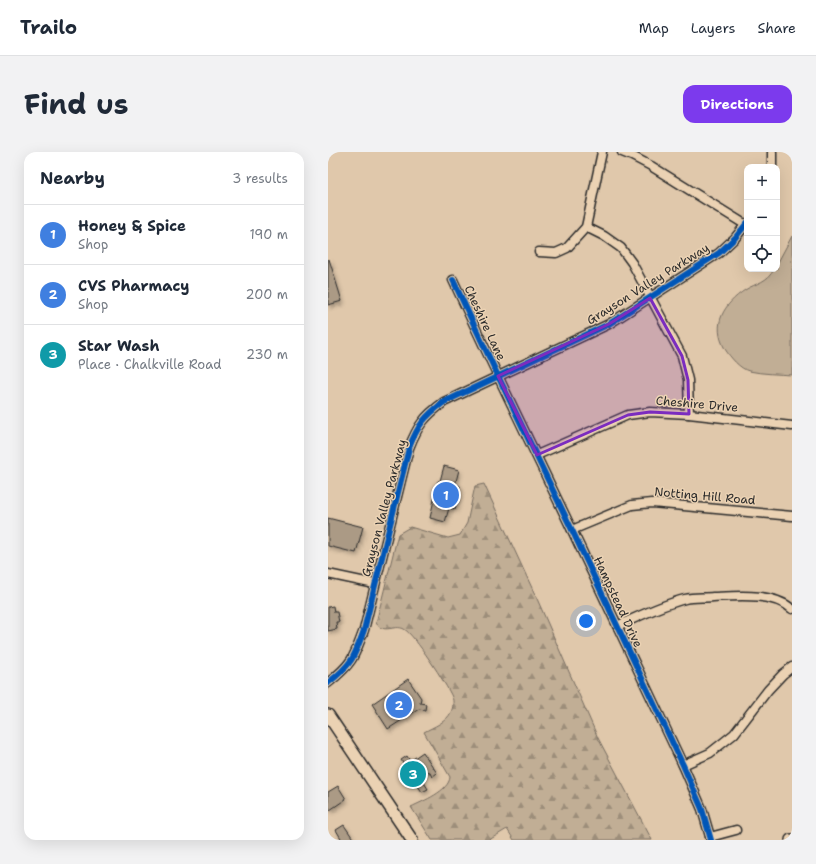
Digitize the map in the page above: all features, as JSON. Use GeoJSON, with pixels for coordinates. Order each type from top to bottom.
{"type":"FeatureCollection","features":[{"type":"Feature","properties":{"kind":"main road"},"geometry":{"type":"LineString","coordinates":[[328,715],[412,840]]}},
{"type":"Feature","properties":{"kind":"street"},"geometry":{"type":"LineString","coordinates":[[538,252],[556,253],[567,248],[586,227],[602,152]]}},
{"type":"Feature","properties":{"kind":"street"},"geometry":{"type":"LineString","coordinates":[[622,152],[651,166],[744,223]]}},
{"type":"Feature","properties":{"kind":"street"},"geometry":{"type":"LineString","coordinates":[[772,152],[772,164]]}},
{"type":"Feature","properties":{"kind":"street"},"geometry":{"type":"LineString","coordinates":[[586,227],[604,236],[620,248],[632,263],[682,356],[688,380],[689,414]]}},
{"type":"Feature","properties":{"kind":"street","name":"Grayson Valley Parkway"},"geometry":{"type":"LineString","coordinates":[[328,683],[344,670],[351,662],[357,650],[376,584],[409,448],[420,424],[431,412],[444,402],[609,324],[719,253],[735,238],[744,227]]}},
{"type":"Feature","properties":{"kind":"street","name":"Cheshire Lane"},"geometry":{"type":"LineString","coordinates":[[453,280],[498,376]]}},
{"type":"Feature","properties":{"kind":"street","name":"Hampstead Drive"},"geometry":{"type":"LineString","coordinates":[[498,376],[537,455],[683,765],[702,810],[710,839]]}},
{"type":"Feature","properties":{"kind":"street","name":"Cheshire Drive"},"geometry":{"type":"LineString","coordinates":[[537,455],[628,415],[650,412],[689,414],[792,426]]}},
{"type":"Feature","properties":{"kind":"street","name":"Notting Hill Road"},"geometry":{"type":"LineString","coordinates":[[572,530],[632,504],[652,503],[792,516]]}},
{"type":"Feature","properties":{"kind":"street"},"geometry":{"type":"LineString","coordinates":[[328,574],[376,584]]}},
{"type":"Feature","properties":{"kind":"street"},"geometry":{"type":"LineString","coordinates":[[617,626],[662,606],[688,598],[751,596],[770,599],[789,606],[792,609]]}},
{"type":"Feature","properties":{"kind":"street"},"geometry":{"type":"LineString","coordinates":[[683,765],[710,753],[734,734],[768,690],[792,667]]}},
{"type":"Feature","properties":{"kind":"street"},"geometry":{"type":"LineString","coordinates":[[710,839],[736,830]]}},
{"type":"Feature","properties":{"kind":"highlighted area"},"geometry":{"type":"Polygon","coordinates":[[[650,298],[682,356],[688,380],[689,414],[650,412],[628,415],[537,455],[498,376],[609,324],[650,298]]]}},
{"type":"Feature","properties":{"kind":"green space"},"geometry":{"type":"Polygon","coordinates":[[[792,236],[792,375],[746,370],[732,359],[725,349],[719,331],[722,315],[731,302],[745,290],[765,280],[772,272],[780,272],[780,258],[792,236]]]}},
{"type":"Feature","properties":{"kind":"green space"},"geometry":{"type":"Polygon","coordinates":[[[484,484],[538,601],[598,738],[652,840],[514,840],[507,829],[489,840],[432,840],[411,807],[435,795],[449,782],[450,777],[424,732],[439,724],[449,716],[452,710],[453,700],[437,672],[409,633],[400,628],[382,628],[376,623],[398,534],[410,527],[448,538],[460,535],[467,523],[475,486],[484,484]]]}},
{"type":"Feature","properties":{"kind":"building"},"geometry":{"type":"Polygon","coordinates":[[[329,259],[342,301],[328,305],[328,260],[329,259]]]}},
{"type":"Feature","properties":{"kind":"building"},"geometry":{"type":"Polygon","coordinates":[[[444,466],[459,470],[455,485],[460,486],[455,509],[449,508],[445,522],[430,518],[438,481],[440,481],[444,466]]]}},
{"type":"Feature","properties":{"kind":"building"},"geometry":{"type":"Polygon","coordinates":[[[328,518],[363,527],[356,553],[328,546],[328,518]]]}},
{"type":"Feature","properties":{"kind":"building"},"geometry":{"type":"Polygon","coordinates":[[[333,606],[334,612],[337,612],[339,622],[336,622],[337,629],[328,631],[328,607],[333,606]]]}},
{"type":"Feature","properties":{"kind":"building"},"geometry":{"type":"Polygon","coordinates":[[[408,679],[421,698],[420,703],[426,704],[425,710],[419,709],[388,729],[372,704],[408,679]]]}},
{"type":"Feature","properties":{"kind":"building"},"geometry":{"type":"Polygon","coordinates":[[[423,752],[437,773],[432,777],[429,771],[420,776],[428,789],[422,792],[414,780],[410,783],[405,775],[409,772],[401,760],[407,756],[410,761],[423,752]]]}},
{"type":"Feature","properties":{"kind":"building"},"geometry":{"type":"Polygon","coordinates":[[[338,786],[346,799],[330,810],[328,806],[328,792],[338,786]]]}},
{"type":"Feature","properties":{"kind":"building"},"geometry":{"type":"Polygon","coordinates":[[[344,825],[354,840],[342,840],[336,830],[344,825]]]}},
{"type":"Feature","properties":{"kind":"cycle path"},"geometry":{"type":"LineString","coordinates":[[328,683],[342,671],[351,660],[361,640],[409,448],[415,433],[431,412],[444,402],[609,324],[719,253],[735,238],[744,227]]}},
{"type":"Feature","properties":{"kind":"cycle path"},"geometry":{"type":"LineString","coordinates":[[453,280],[683,765],[702,809],[711,840]]}},
{"type":"Feature","properties":{"kind":"place","name":"Honey & Spice"},"geometry":{"type":"Point","coordinates":[446,495]}},
{"type":"Feature","properties":{"kind":"place","name":"CVS Pharmacy"},"geometry":{"type":"Point","coordinates":[399,705]}},
{"type":"Feature","properties":{"kind":"place","name":"Star Wash"},"geometry":{"type":"Point","coordinates":[413,774]}}]}
